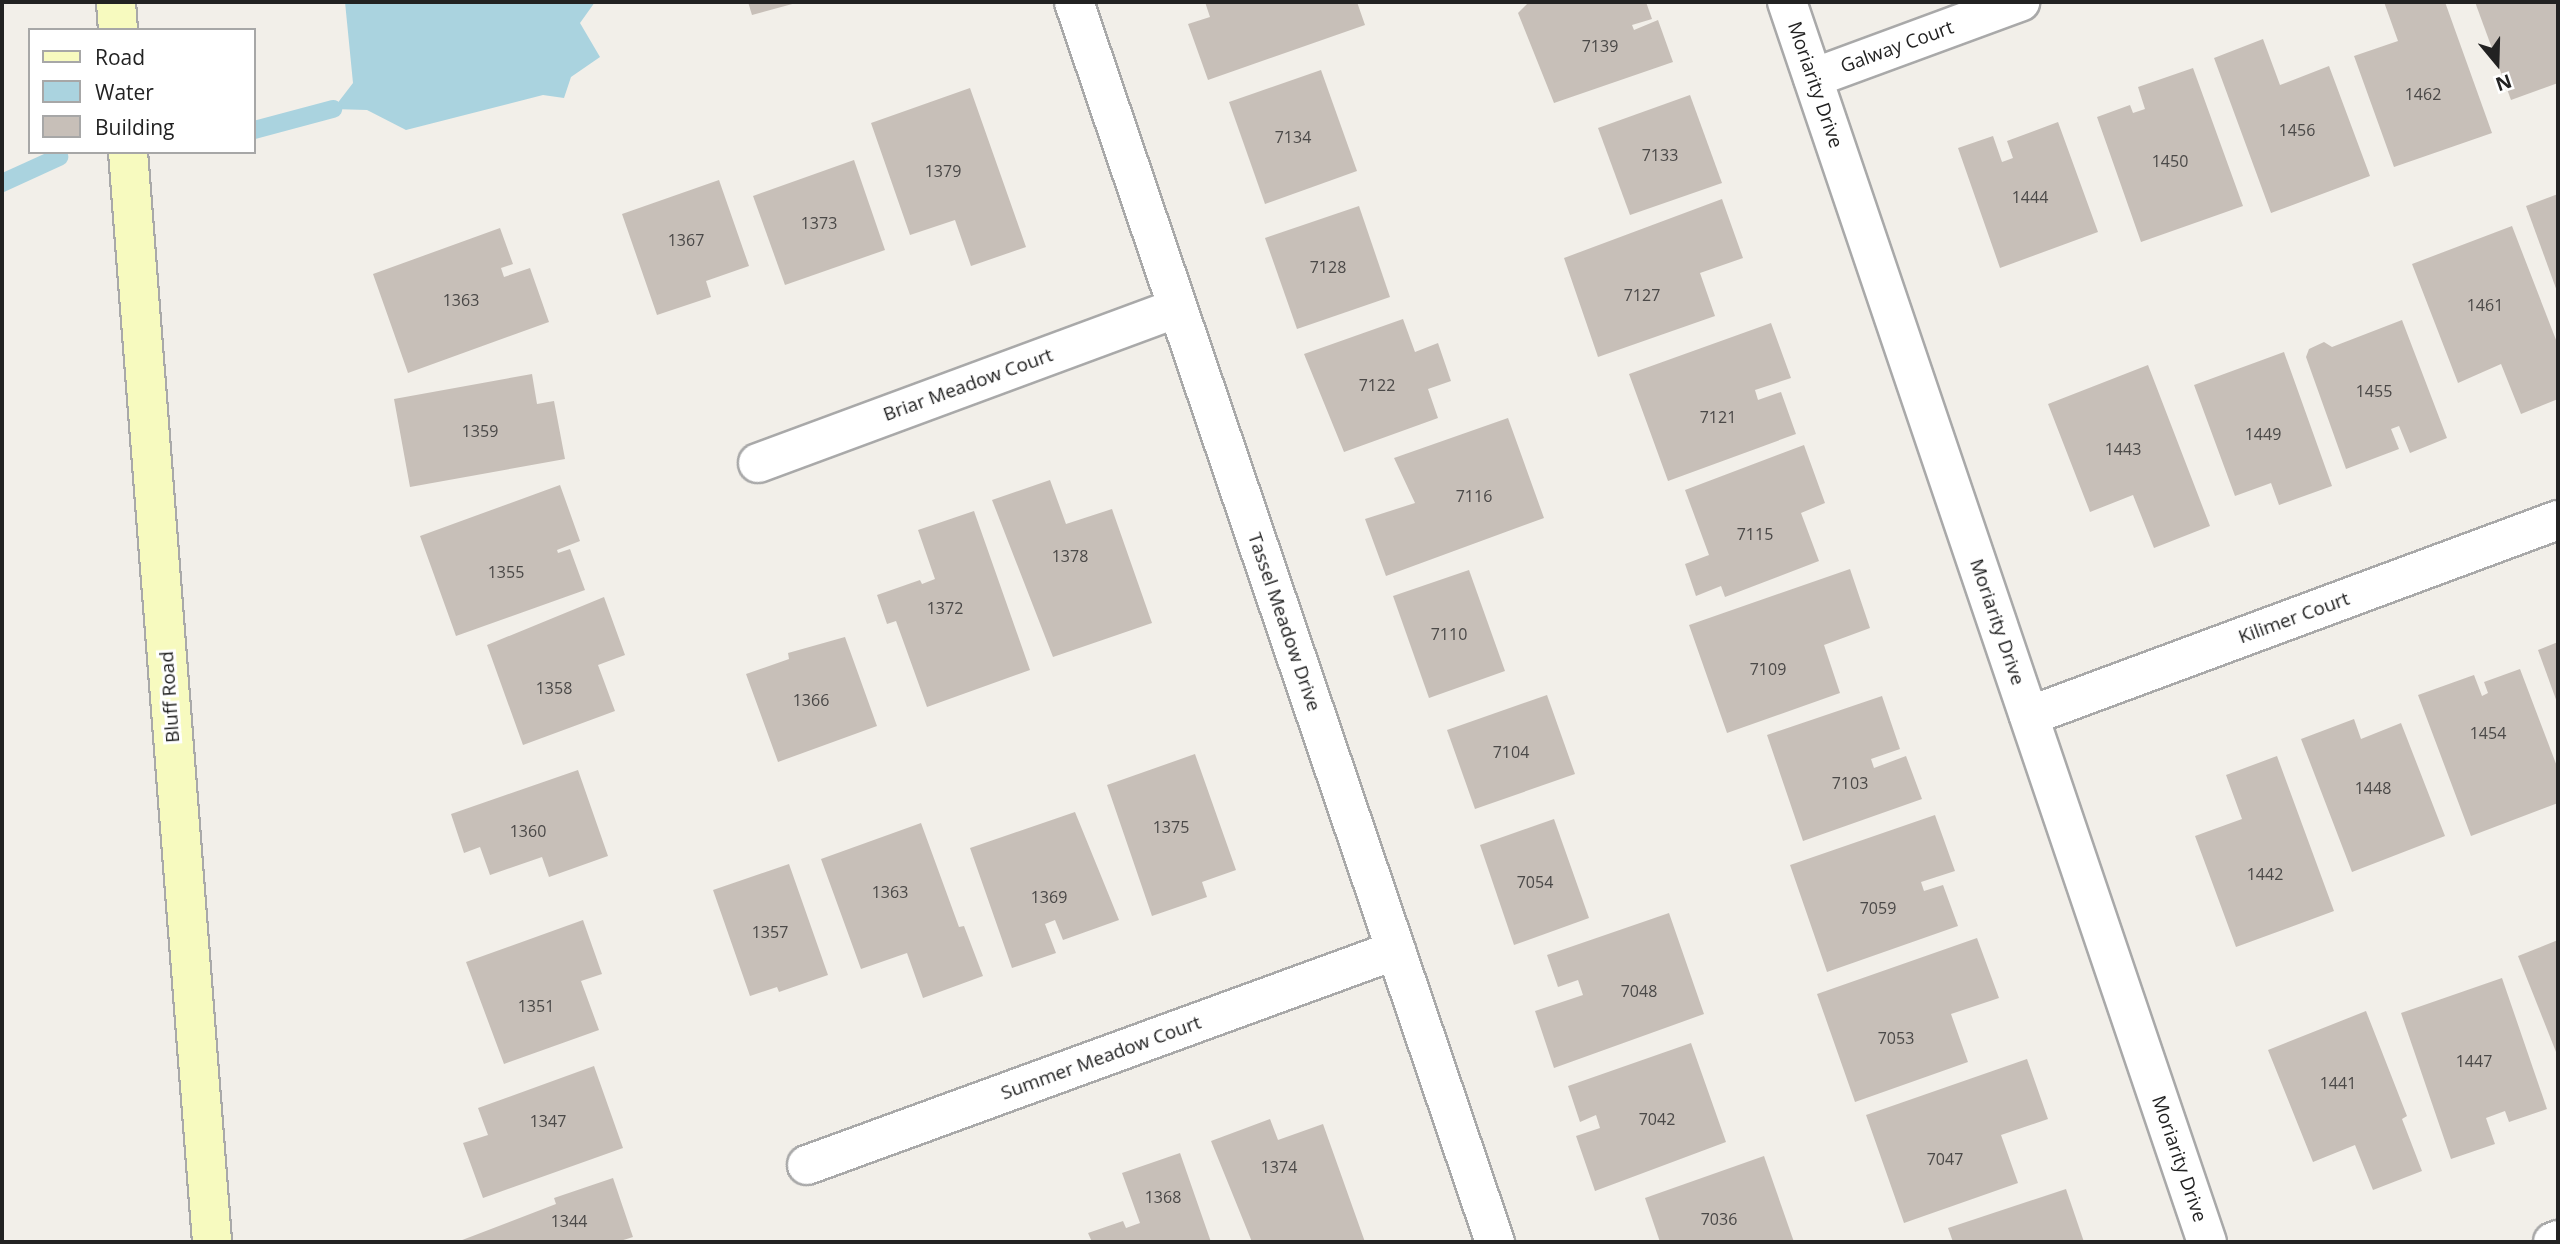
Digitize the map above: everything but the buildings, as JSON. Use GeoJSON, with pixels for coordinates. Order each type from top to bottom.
{"type":"FeatureCollection","features":[{"type":"Feature","properties":{"kind":"main road"},"geometry":{"type":"LineString","coordinates":[[116,2],[118,28]]}},
{"type":"Feature","properties":{"kind":"main road","name":"Bluff Road"},"geometry":{"type":"LineString","coordinates":[[128,154],[212,1242]]}},
{"type":"Feature","properties":{"kind":"street","name":"Tassel Meadow Drive"},"geometry":{"type":"LineString","coordinates":[[1074,2],[1495,1242]]}},
{"type":"Feature","properties":{"kind":"street","name":"Moriarity Drive"},"geometry":{"type":"LineString","coordinates":[[1787,2],[2207,1242]]}},
{"type":"Feature","properties":{"kind":"street","name":"Galway Court"},"geometry":{"type":"LineString","coordinates":[[1813,78],[2020,2]]}},
{"type":"Feature","properties":{"kind":"street","name":"Briar Meadow Court"},"geometry":{"type":"LineString","coordinates":[[758,463],[1177,308]]}},
{"type":"Feature","properties":{"kind":"street","name":"Kilimer Court"},"geometry":{"type":"LineString","coordinates":[[2029,716],[2558,520]]}},
{"type":"Feature","properties":{"kind":"street","name":"Summer Meadow Court"},"geometry":{"type":"LineString","coordinates":[[807,1165],[1395,950]]}},
{"type":"Feature","properties":{"kind":"street"},"geometry":{"type":"LineString","coordinates":[[2553,1242],[2558,1240]]}},
{"type":"Feature","properties":{"kind":"water"},"geometry":{"type":"Polygon","coordinates":[[[345,2],[595,2],[580,23],[600,57],[571,77],[564,98],[543,95],[406,130],[367,110],[333,109],[353,83],[345,2]]]}},
{"type":"Feature","properties":{"kind":"waterway"},"geometry":{"type":"LineString","coordinates":[[256,129],[333,109]]}},
{"type":"Feature","properties":{"kind":"waterway"},"geometry":{"type":"LineString","coordinates":[[2,183],[59,157]]}}]}
